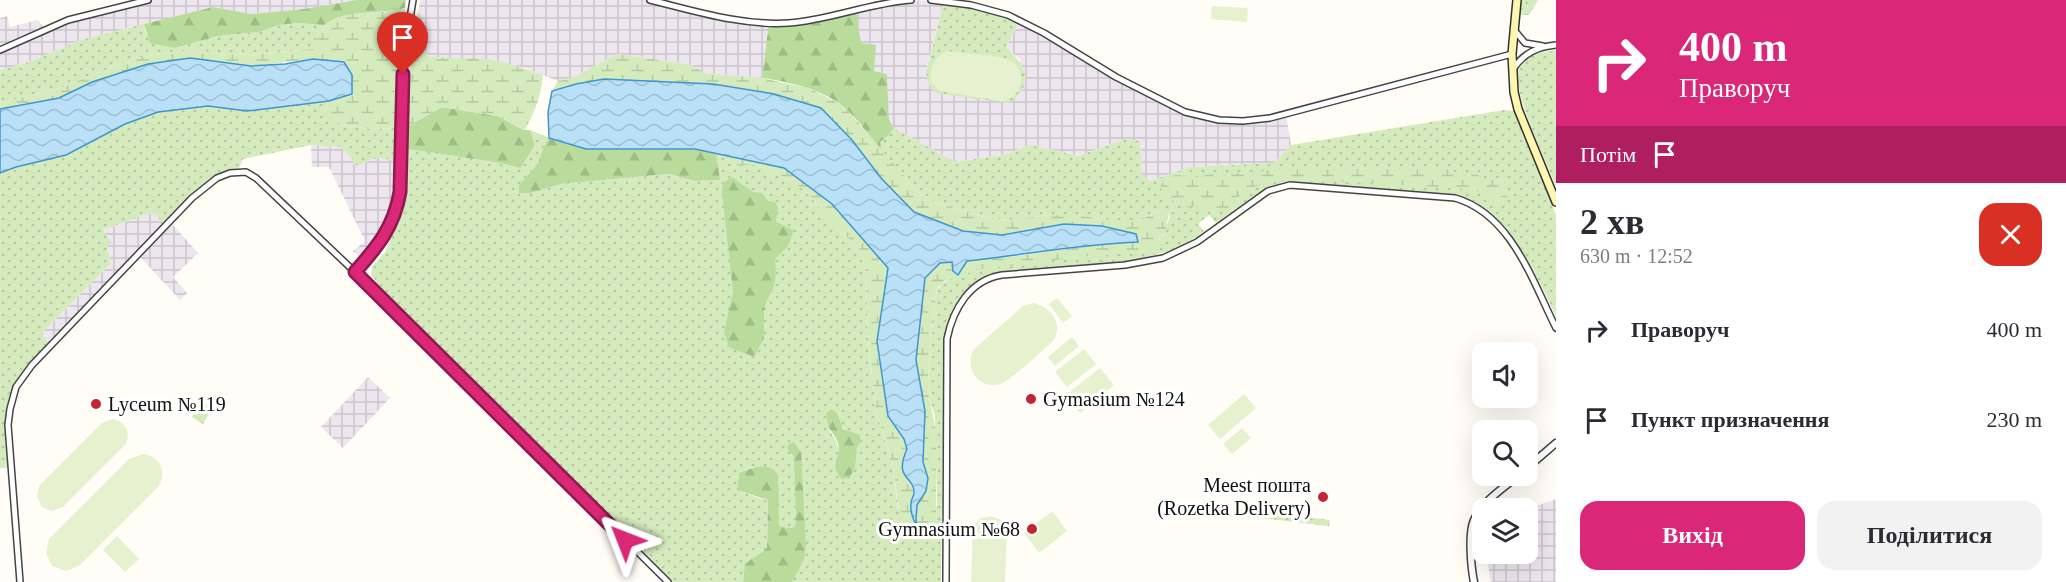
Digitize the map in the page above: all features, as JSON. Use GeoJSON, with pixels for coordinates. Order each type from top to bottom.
{"type":"FeatureCollection","features":[{"type":"Feature","properties":{"kind":"main road"},"geometry":{"type":"LineString","coordinates":[[1517,0],[1512,54],[1514,92],[1518,108],[1556,202]]}},
{"type":"Feature","properties":{"kind":"street"},"geometry":{"type":"LineString","coordinates":[[0,50],[68,20],[148,0]]}},
{"type":"Feature","properties":{"kind":"street"},"geometry":{"type":"LineString","coordinates":[[355,272],[383,238],[398,206],[404,56],[413,0]]}},
{"type":"Feature","properties":{"kind":"street"},"geometry":{"type":"LineString","coordinates":[[650,0],[733,20],[787,23],[882,3],[911,0]]}},
{"type":"Feature","properties":{"kind":"street"},"geometry":{"type":"LineString","coordinates":[[931,0],[971,4],[1008,15],[1044,33],[1153,97],[1185,112],[1219,120],[1244,121],[1270,118],[1512,54]]}},
{"type":"Feature","properties":{"kind":"street"},"geometry":{"type":"LineString","coordinates":[[1515,31],[1525,43],[1556,45]]}},
{"type":"Feature","properties":{"kind":"street"},"geometry":{"type":"LineString","coordinates":[[1513,69],[1524,56],[1545,46]]}},
{"type":"Feature","properties":{"kind":"street"},"geometry":{"type":"LineString","coordinates":[[20,582],[8,425],[16,387],[32,365],[192,198],[217,178],[230,173],[246,172],[267,187],[355,272],[668,582]]}},
{"type":"Feature","properties":{"kind":"street"},"geometry":{"type":"LineString","coordinates":[[946,582],[947,339],[950,325],[960,304],[971,290],[987,279],[1002,275],[1125,265],[1163,258],[1197,242],[1268,191],[1280,186],[1455,198],[1470,202],[1480,209],[1491,218],[1510,241],[1556,327]]}},
{"type":"Feature","properties":{"kind":"street"},"geometry":{"type":"LineString","coordinates":[[1538,458],[1556,442]]}},
{"type":"Feature","properties":{"kind":"street"},"geometry":{"type":"LineString","coordinates":[[1473,582],[1472,525],[1474,519],[1488,501],[1506,486]]}},
{"type":"Feature","properties":{"kind":"shaded area"},"geometry":{"type":"Polygon","coordinates":[[[148,0],[357,0],[304,9],[252,14],[213,7],[81,40],[26,63],[0,70],[0,18],[7,16],[10,27],[38,20],[46,30],[68,20],[148,0]]]}},
{"type":"Feature","properties":{"kind":"shaded area"},"geometry":{"type":"Polygon","coordinates":[[[420,0],[650,0],[733,20],[769,22],[762,78],[706,73],[688,64],[617,54],[574,77],[558,81],[525,68],[485,59],[449,59],[428,56],[422,45],[420,0]]]}},
{"type":"Feature","properties":{"kind":"shaded area"},"geometry":{"type":"Polygon","coordinates":[[[911,0],[944,1],[927,66],[1021,61],[1006,47],[1020,20],[1116,77],[1200,116],[1243,121],[1286,114],[1291,145],[1274,163],[1190,167],[1150,181],[1142,175],[1140,141],[1125,139],[1078,156],[1031,145],[1003,155],[955,162],[894,128],[889,121],[887,74],[874,71],[861,44],[856,10],[911,0]]]}},
{"type":"Feature","properties":{"kind":"shaded area"},"geometry":{"type":"Polygon","coordinates":[[[311,145],[341,147],[355,166],[377,158],[394,160],[393,196],[390,208],[381,230],[360,255],[353,251],[365,241],[329,167],[312,167],[311,145]]]}},
{"type":"Feature","properties":{"kind":"shaded area"},"geometry":{"type":"Polygon","coordinates":[[[153,212],[164,224],[49,343],[41,334],[111,263],[103,230],[153,212]]]}},
{"type":"Feature","properties":{"kind":"shaded area"},"geometry":{"type":"Polygon","coordinates":[[[172,224],[198,253],[173,277],[187,293],[180,300],[140,257],[172,224]]]}},
{"type":"Feature","properties":{"kind":"shaded area"},"geometry":{"type":"Polygon","coordinates":[[[368,377],[390,398],[343,448],[321,427],[368,377]]]}},
{"type":"Feature","properties":{"kind":"shaded area"},"geometry":{"type":"Polygon","coordinates":[[[1556,499],[1556,582],[1491,582],[1488,564],[1538,564],[1538,505],[1556,499]]]}},
{"type":"Feature","properties":{"kind":"green space"},"geometry":{"type":"Polygon","coordinates":[[[357,0],[406,0],[405,8],[397,10],[354,14],[336,18],[325,25],[297,23],[279,25],[259,32],[217,36],[176,48],[150,43],[144,24],[213,7],[252,14],[304,9],[357,0]]]}},
{"type":"Feature","properties":{"kind":"green space"},"geometry":{"type":"Polygon","coordinates":[[[1521,0],[1538,0],[1529,15],[1520,15],[1521,0]]]}},
{"type":"Feature","properties":{"kind":"green space"},"geometry":{"type":"Polygon","coordinates":[[[944,1],[971,5],[1020,20],[1006,47],[1019,62],[1026,75],[1023,88],[1009,103],[936,93],[929,85],[926,72],[944,1]]]}},
{"type":"Feature","properties":{"kind":"green space"},"geometry":{"type":"Polygon","coordinates":[[[1212,6],[1248,8],[1247,22],[1211,19],[1212,6]]]}},
{"type":"Feature","properties":{"kind":"green space"},"geometry":{"type":"Polygon","coordinates":[[[419,7],[422,45],[428,56],[492,60],[543,75],[537,103],[525,130],[498,116],[442,107],[408,126],[411,57],[419,7]]]}},
{"type":"Feature","properties":{"kind":"green space"},"geometry":{"type":"Polygon","coordinates":[[[405,8],[397,56],[395,128],[371,129],[342,125],[331,119],[324,111],[329,101],[352,94],[324,60],[313,59],[251,66],[190,58],[92,82],[59,98],[0,109],[0,103],[60,88],[135,58],[189,50],[238,55],[314,49],[317,35],[323,26],[332,20],[356,14],[405,8]]]}},
{"type":"Feature","properties":{"kind":"green space"},"geometry":{"type":"Polygon","coordinates":[[[856,10],[861,43],[876,45],[874,71],[887,74],[889,120],[894,128],[880,142],[882,151],[837,102],[810,89],[762,78],[769,22],[787,23],[856,10]]]}},
{"type":"Feature","properties":{"kind":"green space"},"geometry":{"type":"Polygon","coordinates":[[[297,23],[325,25],[317,35],[315,49],[238,55],[189,50],[135,58],[60,88],[0,103],[0,70],[26,63],[81,40],[144,24],[146,33],[176,48],[217,36],[259,32],[279,25],[297,23]]]}},
{"type":"Feature","properties":{"kind":"green space"},"geometry":{"type":"Polygon","coordinates":[[[1556,50],[1556,186],[1526,112],[1517,70],[1533,54],[1556,50]]]}},
{"type":"Feature","properties":{"kind":"green space"},"geometry":{"type":"Polygon","coordinates":[[[947,51],[988,55],[1009,60],[1019,70],[1021,84],[1014,95],[1001,101],[939,91],[931,82],[932,67],[936,60],[947,51]]]}},
{"type":"Feature","properties":{"kind":"green space"},"geometry":{"type":"Polygon","coordinates":[[[617,54],[688,64],[706,73],[761,78],[809,88],[838,103],[850,113],[915,189],[937,203],[984,217],[1009,220],[1049,215],[1078,215],[1114,221],[1135,221],[1165,207],[1169,212],[1166,230],[1156,245],[1148,251],[977,270],[946,281],[938,287],[928,367],[930,401],[936,431],[936,517],[928,534],[910,538],[901,529],[893,465],[876,412],[868,339],[866,273],[860,250],[808,193],[794,183],[757,165],[736,165],[732,163],[732,157],[784,168],[832,204],[888,268],[877,341],[888,416],[904,439],[907,449],[902,469],[913,490],[911,512],[918,527],[917,505],[926,490],[928,478],[923,462],[925,411],[916,360],[924,278],[940,263],[1137,242],[1125,231],[1102,226],[1064,224],[1002,235],[963,231],[914,212],[881,178],[852,140],[821,108],[774,94],[713,84],[604,79],[552,91],[558,81],[574,77],[617,54]]]}},
{"type":"Feature","properties":{"kind":"green space"},"geometry":{"type":"Polygon","coordinates":[[[329,101],[324,111],[342,125],[371,129],[395,128],[394,160],[377,158],[355,166],[341,147],[311,145],[243,159],[239,168],[217,176],[197,190],[164,224],[153,212],[103,230],[111,243],[107,247],[111,263],[41,334],[49,343],[23,373],[10,399],[7,428],[8,468],[0,468],[0,173],[66,155],[125,124],[158,112],[208,106],[247,111],[329,101]]]}},
{"type":"Feature","properties":{"kind":"green space"},"geometry":{"type":"Polygon","coordinates":[[[442,107],[498,116],[524,130],[530,130],[535,145],[521,168],[408,149],[408,126],[442,107]]]}},
{"type":"Feature","properties":{"kind":"green space"},"geometry":{"type":"Polygon","coordinates":[[[1504,110],[1515,111],[1556,215],[1556,316],[1518,244],[1490,213],[1474,202],[1455,195],[1290,182],[1260,193],[1216,223],[1209,215],[1198,224],[1204,231],[1185,243],[1162,253],[1108,264],[1001,272],[989,275],[970,288],[963,296],[951,316],[944,338],[941,582],[792,582],[797,571],[801,452],[791,454],[794,457],[796,523],[793,528],[781,527],[779,524],[779,479],[753,467],[739,473],[737,490],[768,500],[767,548],[750,562],[743,576],[743,582],[673,582],[424,336],[412,320],[376,284],[377,282],[371,275],[372,267],[385,252],[404,207],[407,191],[408,149],[521,168],[535,145],[530,130],[549,138],[538,163],[519,185],[519,193],[531,193],[561,184],[669,174],[694,181],[719,180],[716,152],[732,157],[732,163],[736,165],[757,165],[794,183],[808,193],[860,250],[866,273],[868,339],[876,412],[893,465],[898,509],[937,506],[935,416],[930,401],[928,367],[936,294],[940,286],[962,274],[1008,265],[1148,251],[1163,236],[1170,217],[1165,207],[1135,221],[1114,221],[1078,215],[1049,215],[1009,220],[984,217],[937,203],[915,189],[882,151],[880,142],[894,128],[955,162],[1003,155],[1031,145],[1078,156],[1125,139],[1140,141],[1142,174],[1150,181],[1190,167],[1274,163],[1291,145],[1504,110]],[[837,413],[829,430],[837,445],[836,461],[855,456],[857,447],[855,433],[845,429],[837,413]]]}},
{"type":"Feature","properties":{"kind":"green space"},"geometry":{"type":"Polygon","coordinates":[[[549,138],[586,149],[695,149],[716,152],[720,180],[694,181],[669,174],[561,184],[531,193],[519,193],[519,185],[538,163],[549,138]]]}},
{"type":"Feature","properties":{"kind":"green space"},"geometry":{"type":"Polygon","coordinates":[[[1384,165],[1401,171],[1409,166],[1447,169],[1462,175],[1474,173],[1486,179],[1495,177],[1504,182],[1507,198],[1503,204],[1496,202],[1486,193],[1457,188],[1292,179],[1256,186],[1237,197],[1230,207],[1218,211],[1194,206],[1184,208],[1164,195],[1160,187],[1164,179],[1176,175],[1196,177],[1302,167],[1329,170],[1371,168],[1384,165]]]}},
{"type":"Feature","properties":{"kind":"green space"},"geometry":{"type":"Polygon","coordinates":[[[732,177],[753,192],[762,193],[768,201],[775,202],[778,207],[776,222],[794,230],[788,246],[775,259],[774,286],[764,307],[764,338],[754,357],[729,347],[724,332],[733,292],[722,191],[723,183],[732,177]]]}},
{"type":"Feature","properties":{"kind":"green space"},"geometry":{"type":"Polygon","coordinates":[[[1057,298],[1072,316],[1063,323],[1049,304],[1057,298]]]}},
{"type":"Feature","properties":{"kind":"green space"},"geometry":{"type":"Polygon","coordinates":[[[1034,303],[1045,308],[1054,316],[1057,326],[1055,339],[1005,382],[993,385],[977,379],[971,366],[974,349],[1023,306],[1034,303]]]}},
{"type":"Feature","properties":{"kind":"green space"},"geometry":{"type":"Polygon","coordinates":[[[1072,337],[1079,346],[1055,366],[1048,357],[1072,337]]]}},
{"type":"Feature","properties":{"kind":"green space"},"geometry":{"type":"Polygon","coordinates":[[[1084,349],[1096,364],[1067,387],[1055,372],[1084,349]]]}},
{"type":"Feature","properties":{"kind":"green space"},"geometry":{"type":"Polygon","coordinates":[[[1100,368],[1114,385],[1080,413],[1066,395],[1100,368]]]}},
{"type":"Feature","properties":{"kind":"green space"},"geometry":{"type":"Polygon","coordinates":[[[1244,394],[1256,408],[1220,439],[1208,425],[1244,394]]]}},
{"type":"Feature","properties":{"kind":"green space"},"geometry":{"type":"Polygon","coordinates":[[[201,402],[212,408],[203,424],[192,417],[201,402]]]}},
{"type":"Feature","properties":{"kind":"green space"},"geometry":{"type":"Polygon","coordinates":[[[832,410],[837,413],[843,429],[860,435],[861,442],[857,447],[855,468],[849,478],[841,479],[835,468],[838,443],[828,426],[827,418],[827,412],[832,410]]]}},
{"type":"Feature","properties":{"kind":"green space"},"geometry":{"type":"Polygon","coordinates":[[[113,419],[121,422],[126,428],[128,435],[126,444],[63,507],[52,511],[42,507],[37,497],[39,486],[102,423],[113,419]]]}},
{"type":"Feature","properties":{"kind":"green space"},"geometry":{"type":"Polygon","coordinates":[[[1242,428],[1251,438],[1232,454],[1223,444],[1242,428]]]}},
{"type":"Feature","properties":{"kind":"green space"},"geometry":{"type":"Polygon","coordinates":[[[794,442],[801,452],[806,546],[804,560],[792,582],[743,582],[745,564],[767,548],[768,500],[737,490],[739,473],[760,467],[771,468],[775,471],[778,476],[779,524],[781,527],[793,528],[796,523],[794,457],[787,448],[794,442]]]}},
{"type":"Feature","properties":{"kind":"green space"},"geometry":{"type":"Polygon","coordinates":[[[143,454],[157,461],[162,469],[159,486],[79,566],[66,571],[52,566],[46,553],[49,539],[129,459],[143,454]]]}},
{"type":"Feature","properties":{"kind":"green space"},"geometry":{"type":"Polygon","coordinates":[[[1235,509],[1330,520],[1329,526],[1235,515],[1235,509]]]}},
{"type":"Feature","properties":{"kind":"green space"},"geometry":{"type":"Polygon","coordinates":[[[1052,511],[1067,531],[1039,553],[1024,533],[1052,511]]]}},
{"type":"Feature","properties":{"kind":"green space"},"geometry":{"type":"Polygon","coordinates":[[[991,516],[1001,520],[1007,529],[1005,582],[971,582],[973,525],[981,518],[991,516]]]}},
{"type":"Feature","properties":{"kind":"green space"},"geometry":{"type":"Polygon","coordinates":[[[117,536],[139,559],[125,572],[103,550],[117,536]]]}},
{"type":"Feature","properties":{"kind":"water"},"geometry":{"type":"Polygon","coordinates":[[[190,58],[251,66],[285,64],[313,59],[344,62],[352,75],[352,94],[329,101],[247,111],[208,106],[158,112],[125,124],[66,155],[0,173],[0,109],[59,98],[92,82],[148,64],[190,58]]]}},
{"type":"Feature","properties":{"kind":"water"},"geometry":{"type":"Polygon","coordinates":[[[604,79],[713,84],[774,94],[821,108],[852,140],[881,178],[914,212],[963,231],[1002,235],[1064,224],[1102,226],[1136,234],[1138,242],[1074,247],[967,261],[958,275],[953,271],[952,262],[940,263],[925,278],[916,360],[925,411],[923,462],[928,478],[926,491],[917,505],[916,521],[920,531],[911,511],[913,488],[902,467],[907,449],[904,439],[888,416],[877,341],[888,268],[832,204],[784,168],[695,149],[586,149],[549,138],[548,112],[552,91],[604,79]]]}},
{"type":"Feature","properties":{"kind":"place","name":"Gymasium №124"},"geometry":{"type":"Point","coordinates":[1031,399]}},
{"type":"Feature","properties":{"kind":"place","name":"Lyceum №119"},"geometry":{"type":"Point","coordinates":[96,404]}},
{"type":"Feature","properties":{"kind":"place","name":"Meest пошта (Rozetka Delivery)"},"geometry":{"type":"Point","coordinates":[1323,497]}},
{"type":"Feature","properties":{"kind":"place","name":"Gymnasium №68"},"geometry":{"type":"Point","coordinates":[1032,529]}},
{"type":"Feature","properties":{"kind":"route"},"geometry":{"type":"LineString","coordinates":[[403,74],[398,206],[383,238],[355,272],[625,540]]}}]}
